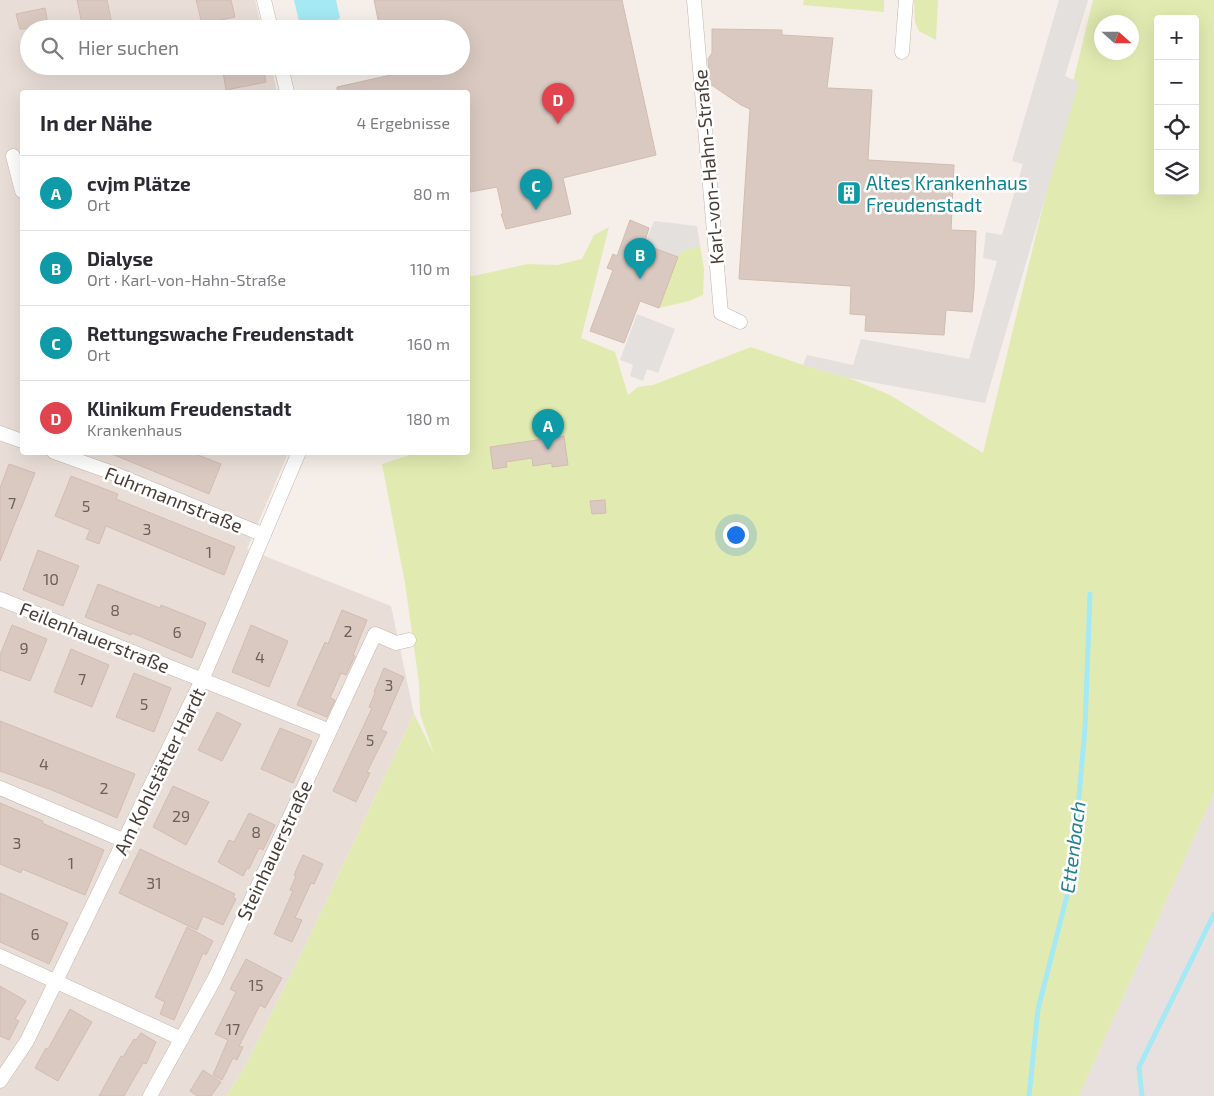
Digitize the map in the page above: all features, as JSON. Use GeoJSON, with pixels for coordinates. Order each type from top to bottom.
{"type":"FeatureCollection","features":[{"type":"Feature","properties":{"kind":"street"},"geometry":{"type":"LineString","coordinates":[[264,0],[270,20]]}},
{"type":"Feature","properties":{"kind":"street","name":"Karl-von-Hahn-Straße"},"geometry":{"type":"LineString","coordinates":[[694,0],[721,313],[740,322]]}},
{"type":"Feature","properties":{"kind":"street"},"geometry":{"type":"LineString","coordinates":[[902,52],[906,0]]}},
{"type":"Feature","properties":{"kind":"street"},"geometry":{"type":"LineString","coordinates":[[283,75],[287,90]]}},
{"type":"Feature","properties":{"kind":"street"},"geometry":{"type":"LineString","coordinates":[[12,156],[20,184]]}},
{"type":"Feature","properties":{"kind":"street"},"geometry":{"type":"LineString","coordinates":[[0,434],[20,440]]}},
{"type":"Feature","properties":{"kind":"street","name":"Fuhrmannstraße"},"geometry":{"type":"LineString","coordinates":[[62,455],[110,472],[264,535]]}},
{"type":"Feature","properties":{"kind":"street","name":"Am Kohlstätter Hardt"},"geometry":{"type":"LineString","coordinates":[[0,1081],[27,1041],[202,680],[298,455]]}},
{"type":"Feature","properties":{"kind":"street","name":"Feilenhauerstraße"},"geometry":{"type":"LineString","coordinates":[[0,599],[330,731]]}},
{"type":"Feature","properties":{"kind":"street","name":"Steinhauerstraße"},"geometry":{"type":"LineString","coordinates":[[150,1096],[215,978],[375,634],[396,643],[409,640]]}},
{"type":"Feature","properties":{"kind":"street"},"geometry":{"type":"LineString","coordinates":[[0,788],[125,841]]}},
{"type":"Feature","properties":{"kind":"street"},"geometry":{"type":"LineString","coordinates":[[0,956],[182,1039]]}},
{"type":"Feature","properties":{"kind":"shaded area"},"geometry":{"type":"Polygon","coordinates":[[[0,0],[255,0],[260,20],[20,20],[20,75],[273,75],[277,90],[20,90],[20,455],[287,455],[247,549],[391,606],[414,714],[308,940],[245,1067],[226,1096],[0,1096],[0,0]]]}},
{"type":"Feature","properties":{"kind":"shaded area"},"geometry":{"type":"Polygon","coordinates":[[[1059,0],[1088,0],[1065,76],[1079,82],[985,403],[849,378],[803,365],[807,355],[853,365],[861,339],[969,359],[997,261],[983,258],[986,232],[1002,235],[1023,164],[1012,161],[1059,0]]]}},
{"type":"Feature","properties":{"kind":"shaded area"},"geometry":{"type":"Polygon","coordinates":[[[654,221],[697,226],[700,246],[681,251],[678,257],[645,243],[654,221]]]}},
{"type":"Feature","properties":{"kind":"shaded area"},"geometry":{"type":"Polygon","coordinates":[[[637,314],[675,329],[658,373],[647,369],[643,381],[630,376],[633,365],[620,360],[637,314]]]}},
{"type":"Feature","properties":{"kind":"shaded area"},"geometry":{"type":"Polygon","coordinates":[[[1214,793],[1214,1096],[1079,1096],[1214,793]]]}},
{"type":"Feature","properties":{"kind":"green space"},"geometry":{"type":"Polygon","coordinates":[[[804,0],[884,0],[884,12],[803,5],[804,0]]]}},
{"type":"Feature","properties":{"kind":"green space"},"geometry":{"type":"Polygon","coordinates":[[[914,0],[938,0],[936,40],[919,31],[915,22],[914,0]]]}},
{"type":"Feature","properties":{"kind":"green space"},"geometry":{"type":"Polygon","coordinates":[[[1093,0],[1214,0],[1214,793],[1079,1096],[226,1096],[245,1067],[308,940],[414,714],[434,754],[420,714],[419,683],[405,583],[382,464],[410,455],[470,455],[470,277],[528,264],[557,265],[582,259],[594,235],[609,227],[581,338],[615,352],[628,395],[638,387],[653,385],[751,347],[849,378],[890,395],[983,453],[1093,0]]]}},
{"type":"Feature","properties":{"kind":"green space"},"geometry":{"type":"Polygon","coordinates":[[[700,246],[704,269],[703,295],[689,301],[659,308],[680,251],[700,246]]]}},
{"type":"Feature","properties":{"kind":"water"},"geometry":{"type":"Polygon","coordinates":[[[294,0],[336,0],[340,18],[337,20],[299,20],[294,0]]]}},
{"type":"Feature","properties":{"kind":"building"},"geometry":{"type":"Polygon","coordinates":[[[77,0],[107,0],[111,20],[81,20],[77,0]]]}},
{"type":"Feature","properties":{"kind":"building"},"geometry":{"type":"Polygon","coordinates":[[[196,0],[231,0],[235,17],[221,20],[201,20],[196,0]]]}},
{"type":"Feature","properties":{"kind":"building"},"geometry":{"type":"Polygon","coordinates":[[[374,0],[622,0],[656,155],[563,178],[571,214],[506,229],[501,214],[503,214],[497,187],[470,192],[470,90],[337,90],[337,87],[391,75],[470,75],[470,20],[378,20],[374,0]]]}},
{"type":"Feature","properties":{"kind":"building"},"geometry":{"type":"Polygon","coordinates":[[[45,8],[47,20],[20,20],[20,29],[16,14],[45,8]]]}},
{"type":"Feature","properties":{"kind":"building","name":"Altes Krankenhaus Freudenstadt"},"geometry":{"type":"Polygon","coordinates":[[[712,29],[782,30],[782,35],[833,38],[827,88],[872,90],[868,160],[954,165],[951,230],[976,231],[972,312],[946,310],[944,335],[865,331],[866,315],[850,314],[851,286],[739,279],[750,109],[710,84],[708,59],[712,53],[712,29]]]}},
{"type":"Feature","properties":{"kind":"building"},"geometry":{"type":"Polygon","coordinates":[[[224,75],[265,75],[266,82],[226,90],[224,75]]]}},
{"type":"Feature","properties":{"kind":"building"},"geometry":{"type":"Polygon","coordinates":[[[630,220],[649,228],[644,244],[678,257],[659,308],[640,301],[624,343],[590,331],[613,270],[607,268],[613,254],[617,256],[630,220]]]}},
{"type":"Feature","properties":{"kind":"building"},"geometry":{"type":"Polygon","coordinates":[[[564,436],[568,465],[552,467],[552,463],[533,466],[532,458],[506,462],[507,467],[493,469],[490,447],[564,436]]]}},
{"type":"Feature","properties":{"kind":"building"},"geometry":{"type":"Polygon","coordinates":[[[114,455],[198,455],[221,464],[209,494],[114,455]]]}},
{"type":"Feature","properties":{"kind":"building"},"geometry":{"type":"Polygon","coordinates":[[[9,464],[35,473],[0,561],[0,488],[9,464]]]}},
{"type":"Feature","properties":{"kind":"building"},"geometry":{"type":"Polygon","coordinates":[[[71,476],[118,494],[116,499],[235,547],[224,575],[106,526],[99,544],[86,539],[90,530],[55,516],[71,476]]]}},
{"type":"Feature","properties":{"kind":"building"},"geometry":{"type":"Polygon","coordinates":[[[605,500],[606,513],[592,514],[590,501],[605,500]]]}},
{"type":"Feature","properties":{"kind":"building"},"geometry":{"type":"Polygon","coordinates":[[[38,550],[79,566],[63,606],[23,590],[38,550]]]}},
{"type":"Feature","properties":{"kind":"building"},"geometry":{"type":"Polygon","coordinates":[[[98,584],[160,608],[161,605],[206,623],[192,658],[132,633],[131,635],[85,617],[98,584]]]}},
{"type":"Feature","properties":{"kind":"building"},"geometry":{"type":"Polygon","coordinates":[[[342,610],[367,620],[353,655],[355,656],[346,675],[341,673],[330,698],[335,700],[327,717],[297,705],[325,642],[328,644],[342,610]]]}},
{"type":"Feature","properties":{"kind":"building"},"geometry":{"type":"Polygon","coordinates":[[[12,625],[47,639],[30,681],[0,670],[0,655],[12,625]]]}},
{"type":"Feature","properties":{"kind":"building"},"geometry":{"type":"Polygon","coordinates":[[[251,625],[288,641],[269,687],[232,672],[251,625]]]}},
{"type":"Feature","properties":{"kind":"building"},"geometry":{"type":"Polygon","coordinates":[[[71,649],[109,665],[92,707],[54,692],[71,649]]]}},
{"type":"Feature","properties":{"kind":"building"},"geometry":{"type":"Polygon","coordinates":[[[384,668],[404,677],[381,730],[387,732],[367,772],[370,773],[356,802],[333,791],[372,708],[369,707],[384,668]]]}},
{"type":"Feature","properties":{"kind":"building"},"geometry":{"type":"Polygon","coordinates":[[[134,673],[171,688],[154,732],[116,717],[134,673]]]}},
{"type":"Feature","properties":{"kind":"building"},"geometry":{"type":"Polygon","coordinates":[[[217,712],[241,724],[222,761],[198,750],[217,712]]]}},
{"type":"Feature","properties":{"kind":"building"},"geometry":{"type":"Polygon","coordinates":[[[0,721],[135,774],[117,818],[52,790],[0,771],[0,721]]]}},
{"type":"Feature","properties":{"kind":"building"},"geometry":{"type":"Polygon","coordinates":[[[280,728],[312,741],[293,783],[261,769],[280,728]]]}},
{"type":"Feature","properties":{"kind":"building"},"geometry":{"type":"Polygon","coordinates":[[[173,786],[209,802],[186,845],[153,827],[173,786]]]}},
{"type":"Feature","properties":{"kind":"building"},"geometry":{"type":"Polygon","coordinates":[[[0,803],[104,850],[85,895],[22,869],[21,873],[0,864],[0,803]]]}},
{"type":"Feature","properties":{"kind":"building"},"geometry":{"type":"Polygon","coordinates":[[[249,813],[275,825],[263,850],[259,848],[249,869],[247,868],[243,876],[218,862],[229,840],[234,842],[249,813]]]}},
{"type":"Feature","properties":{"kind":"building"},"geometry":{"type":"Polygon","coordinates":[[[140,849],[235,894],[233,897],[236,899],[223,925],[203,916],[197,930],[119,893],[140,849]]]}},
{"type":"Feature","properties":{"kind":"building"},"geometry":{"type":"Polygon","coordinates":[[[303,855],[323,864],[314,884],[311,883],[295,918],[302,920],[292,942],[274,934],[293,891],[290,890],[296,876],[294,875],[303,855]]]}},
{"type":"Feature","properties":{"kind":"building"},"geometry":{"type":"Polygon","coordinates":[[[0,893],[68,923],[49,964],[0,942],[0,893]]]}},
{"type":"Feature","properties":{"kind":"building"},"geometry":{"type":"Polygon","coordinates":[[[187,927],[213,941],[206,955],[203,953],[174,1020],[160,1014],[165,1002],[155,997],[187,927]]]}},
{"type":"Feature","properties":{"kind":"building"},"geometry":{"type":"Polygon","coordinates":[[[246,959],[282,978],[265,1008],[260,1005],[239,1046],[243,1047],[237,1060],[233,1058],[222,1080],[213,1075],[228,1040],[215,1034],[236,992],[230,989],[246,959]]]}},
{"type":"Feature","properties":{"kind":"building"},"geometry":{"type":"Polygon","coordinates":[[[0,986],[26,1001],[15,1019],[19,1021],[9,1040],[0,1036],[0,986]]]}},
{"type":"Feature","properties":{"kind":"building"},"geometry":{"type":"Polygon","coordinates":[[[70,1009],[92,1022],[58,1081],[35,1068],[70,1009]]]}},
{"type":"Feature","properties":{"kind":"building"},"geometry":{"type":"Polygon","coordinates":[[[141,1033],[156,1042],[146,1064],[143,1063],[124,1096],[99,1096],[121,1056],[123,1057],[134,1039],[136,1040],[141,1033]]]}},
{"type":"Feature","properties":{"kind":"building"},"geometry":{"type":"Polygon","coordinates":[[[203,1070],[221,1082],[211,1096],[197,1096],[190,1091],[203,1070]]]}},
{"type":"Feature","properties":{"kind":"waterway","name":"Ettenbach"},"geometry":{"type":"LineString","coordinates":[[1029,1096],[1038,1009],[1072,876],[1085,728],[1090,594]]}},
{"type":"Feature","properties":{"kind":"waterway"},"geometry":{"type":"LineString","coordinates":[[1142,1096],[1139,1067],[1214,914]]}},
{"type":"Feature","properties":{"kind":"place","name":"Klinikum Freudenstadt"},"geometry":{"type":"Point","coordinates":[558,124]}},
{"type":"Feature","properties":{"kind":"place","name":"Altes Krankenhaus Freudenstadt"},"geometry":{"type":"Point","coordinates":[849,193]}},
{"type":"Feature","properties":{"kind":"place","name":"Rettungswache Freudenstadt"},"geometry":{"type":"Point","coordinates":[536,210]}},
{"type":"Feature","properties":{"kind":"place","name":"Dialyse"},"geometry":{"type":"Point","coordinates":[640,279]}},
{"type":"Feature","properties":{"kind":"place","name":"cvjm Plätze"},"geometry":{"type":"Point","coordinates":[548,450]}}]}
